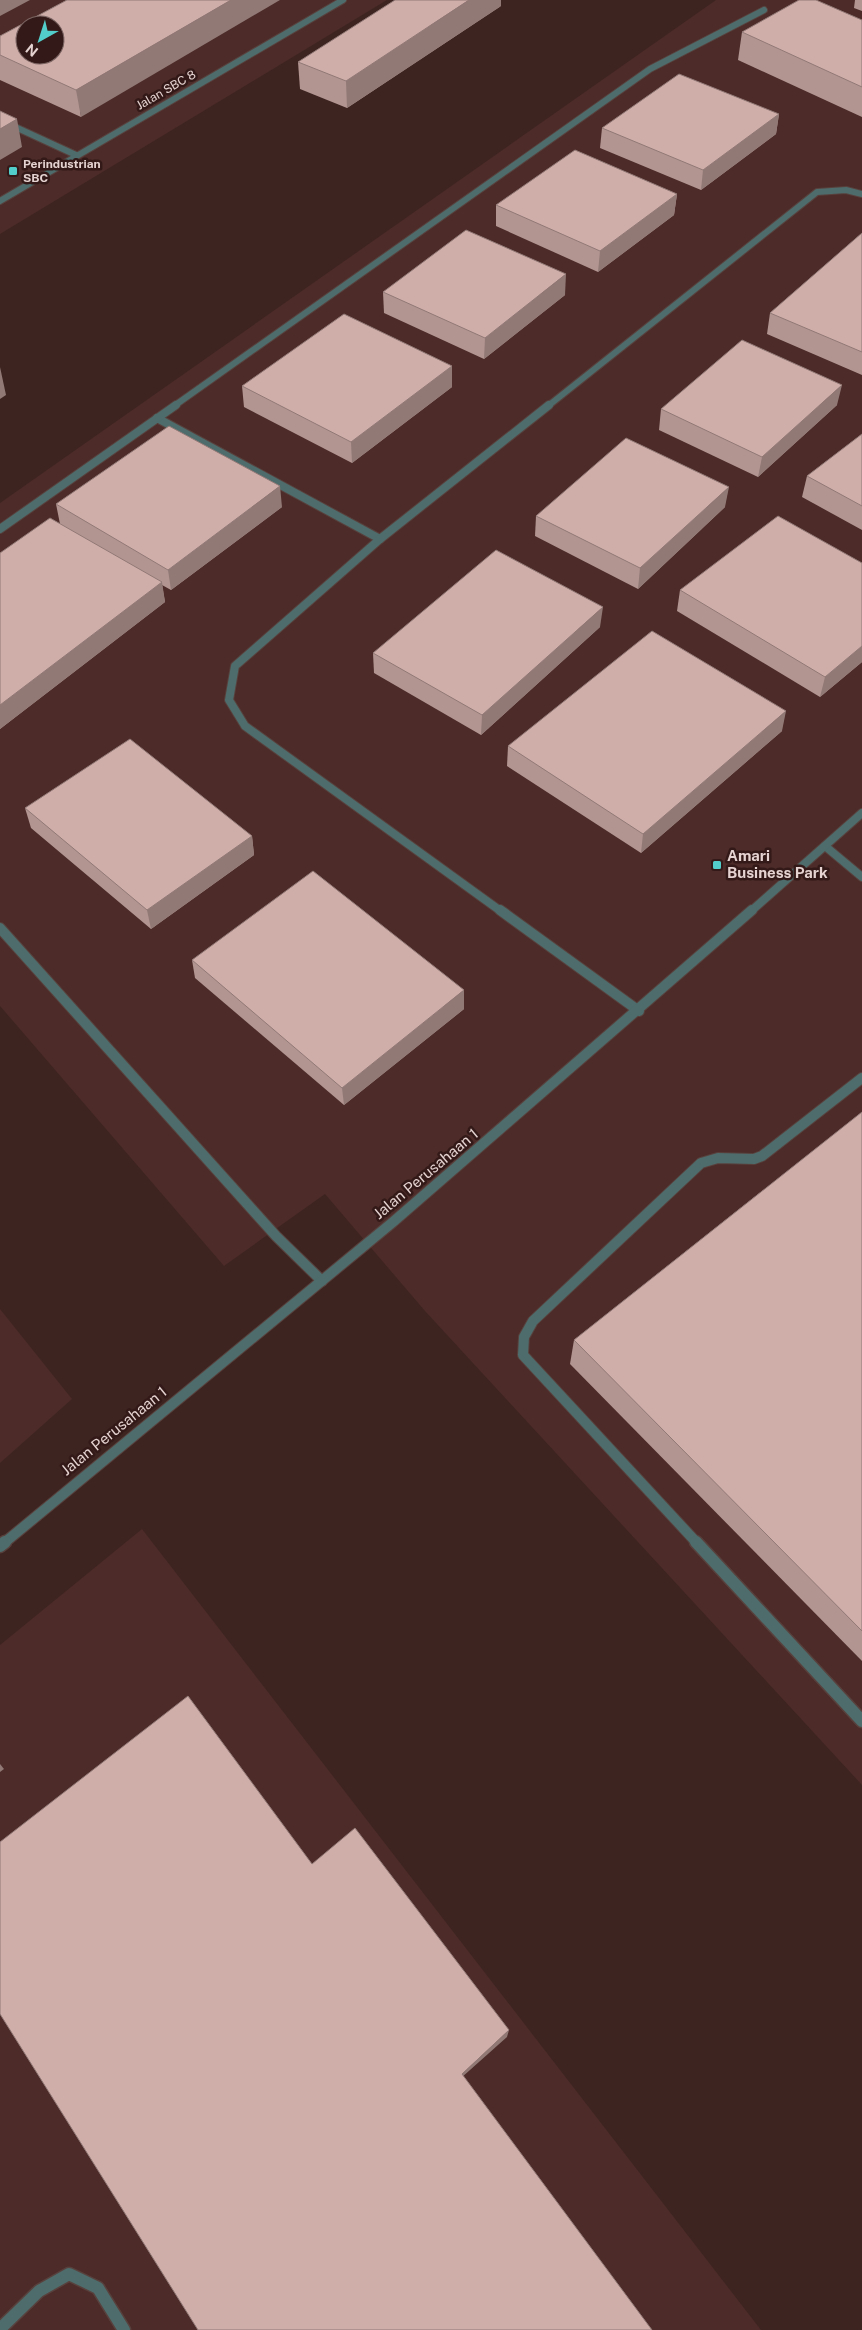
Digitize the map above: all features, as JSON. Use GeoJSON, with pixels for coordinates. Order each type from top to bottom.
{"type":"FeatureCollection","features":[{"type":"Feature","properties":{"kind":"street","name":"Jalan SBC 8"},"geometry":{"type":"LineString","coordinates":[[0,201],[344,0]]}},
{"type":"Feature","properties":{"kind":"street"},"geometry":{"type":"LineString","coordinates":[[0,529],[650,69],[764,10]]}},
{"type":"Feature","properties":{"kind":"street"},"geometry":{"type":"LineString","coordinates":[[0,120],[76,155]]}},
{"type":"Feature","properties":{"kind":"street"},"geometry":{"type":"LineString","coordinates":[[639,1011],[245,726],[229,700],[236,666],[380,539],[817,192],[846,190],[862,194]]}},
{"type":"Feature","properties":{"kind":"street"},"geometry":{"type":"LineString","coordinates":[[156,418],[380,539]]}},
{"type":"Feature","properties":{"kind":"street","name":"Jalan Perusahaan 1"},"geometry":{"type":"LineString","coordinates":[[0,1546],[53,1500],[322,1281],[639,1011],[862,813]]}},
{"type":"Feature","properties":{"kind":"street"},"geometry":{"type":"LineString","coordinates":[[825,846],[862,877]]}},
{"type":"Feature","properties":{"kind":"street"},"geometry":{"type":"LineString","coordinates":[[0,928],[276,1236],[322,1281]]}},
{"type":"Feature","properties":{"kind":"street"},"geometry":{"type":"LineString","coordinates":[[862,1078],[762,1156],[754,1159],[718,1158],[701,1163],[533,1321],[524,1334],[521,1344],[522,1355],[862,1721]]}},
{"type":"Feature","properties":{"kind":"street"},"geometry":{"type":"LineString","coordinates":[[0,2328],[39,2290],[69,2274],[98,2288],[124,2330]]}},
{"type":"Feature","properties":{"kind":"shaded area"},"geometry":{"type":"Polygon","coordinates":[[[0,0],[387,0],[0,234],[0,0]]]}},
{"type":"Feature","properties":{"kind":"shaded area","name":"Amari Business Park"},"geometry":{"type":"Polygon","coordinates":[[[716,0],[862,0],[862,1785],[425,1311],[325,1194],[224,1266],[0,1006],[0,503],[716,0]]]}},
{"type":"Feature","properties":{"kind":"shaded area"},"geometry":{"type":"Polygon","coordinates":[[[0,1309],[72,1399],[0,1463],[0,1309]]]}},
{"type":"Feature","properties":{"kind":"shaded area"},"geometry":{"type":"Polygon","coordinates":[[[142,1529],[761,2330],[0,2330],[0,1645],[142,1529]]]}},
{"type":"Feature","properties":{"kind":"building"},"geometry":{"type":"Polygon","coordinates":[[[67,0],[231,0],[76,90],[22,65],[65,65],[65,15],[39,15],[67,0]]]}},
{"type":"Feature","properties":{"kind":"building"},"geometry":{"type":"Polygon","coordinates":[[[395,0],[469,0],[346,81],[298,62],[395,0]]]}},
{"type":"Feature","properties":{"kind":"building"},"geometry":{"type":"Polygon","coordinates":[[[799,0],[816,0],[862,20],[862,87],[742,32],[799,0]]]}},
{"type":"Feature","properties":{"kind":"building"},"geometry":{"type":"Polygon","coordinates":[[[15,28],[15,62],[0,55],[0,36],[15,28]]]}},
{"type":"Feature","properties":{"kind":"building"},"geometry":{"type":"Polygon","coordinates":[[[679,74],[779,114],[703,170],[602,128],[679,74]]]}},
{"type":"Feature","properties":{"kind":"building"},"geometry":{"type":"Polygon","coordinates":[[[0,111],[17,119],[0,129],[0,111]]]}},
{"type":"Feature","properties":{"kind":"building"},"geometry":{"type":"Polygon","coordinates":[[[575,150],[677,194],[600,251],[496,205],[575,150]]]}},
{"type":"Feature","properties":{"kind":"building"},"geometry":{"type":"Polygon","coordinates":[[[466,230],[566,274],[485,338],[383,292],[466,230]]]}},
{"type":"Feature","properties":{"kind":"building"},"geometry":{"type":"Polygon","coordinates":[[[862,233],[862,352],[770,313],[862,233]]]}},
{"type":"Feature","properties":{"kind":"building"},"geometry":{"type":"Polygon","coordinates":[[[344,314],[452,366],[351,442],[242,386],[344,314]]]}},
{"type":"Feature","properties":{"kind":"building"},"geometry":{"type":"Polygon","coordinates":[[[742,340],[842,385],[762,457],[661,409],[742,340]]]}},
{"type":"Feature","properties":{"kind":"building"},"geometry":{"type":"Polygon","coordinates":[[[169,426],[280,486],[168,570],[56,504],[169,426]]]}},
{"type":"Feature","properties":{"kind":"building"},"geometry":{"type":"Polygon","coordinates":[[[862,434],[862,506],[807,476],[862,434]]]}},
{"type":"Feature","properties":{"kind":"building"},"geometry":{"type":"Polygon","coordinates":[[[626,438],[729,487],[640,568],[536,516],[626,438]]]}},
{"type":"Feature","properties":{"kind":"building"},"geometry":{"type":"Polygon","coordinates":[[[778,516],[862,563],[862,646],[825,677],[680,590],[778,516]]]}},
{"type":"Feature","properties":{"kind":"building"},"geometry":{"type":"Polygon","coordinates":[[[50,518],[162,582],[0,705],[0,553],[50,518]]]}},
{"type":"Feature","properties":{"kind":"building"},"geometry":{"type":"Polygon","coordinates":[[[496,550],[603,607],[482,715],[373,653],[496,550]]]}},
{"type":"Feature","properties":{"kind":"building"},"geometry":{"type":"Polygon","coordinates":[[[652,631],[786,711],[643,834],[508,746],[652,631]]]}},
{"type":"Feature","properties":{"kind":"building"},"geometry":{"type":"Polygon","coordinates":[[[130,739],[252,836],[147,910],[25,808],[130,739]]]}},
{"type":"Feature","properties":{"kind":"building"},"geometry":{"type":"Polygon","coordinates":[[[313,871],[464,990],[342,1088],[192,960],[313,871]]]}},
{"type":"Feature","properties":{"kind":"building"},"geometry":{"type":"Polygon","coordinates":[[[862,1112],[862,1631],[574,1340],[862,1112]]]}},
{"type":"Feature","properties":{"kind":"building"},"geometry":{"type":"Polygon","coordinates":[[[188,1696],[312,1864],[355,1828],[509,2030],[462,2074],[652,2330],[198,2330],[0,2014],[0,1842],[188,1696]]]}},
{"type":"Feature","properties":{"kind":"place","name":"Perindustrian SBC"},"geometry":{"type":"Point","coordinates":[13,171]}},
{"type":"Feature","properties":{"kind":"place","name":"Amari Business Park"},"geometry":{"type":"Point","coordinates":[717,865]}}]}
